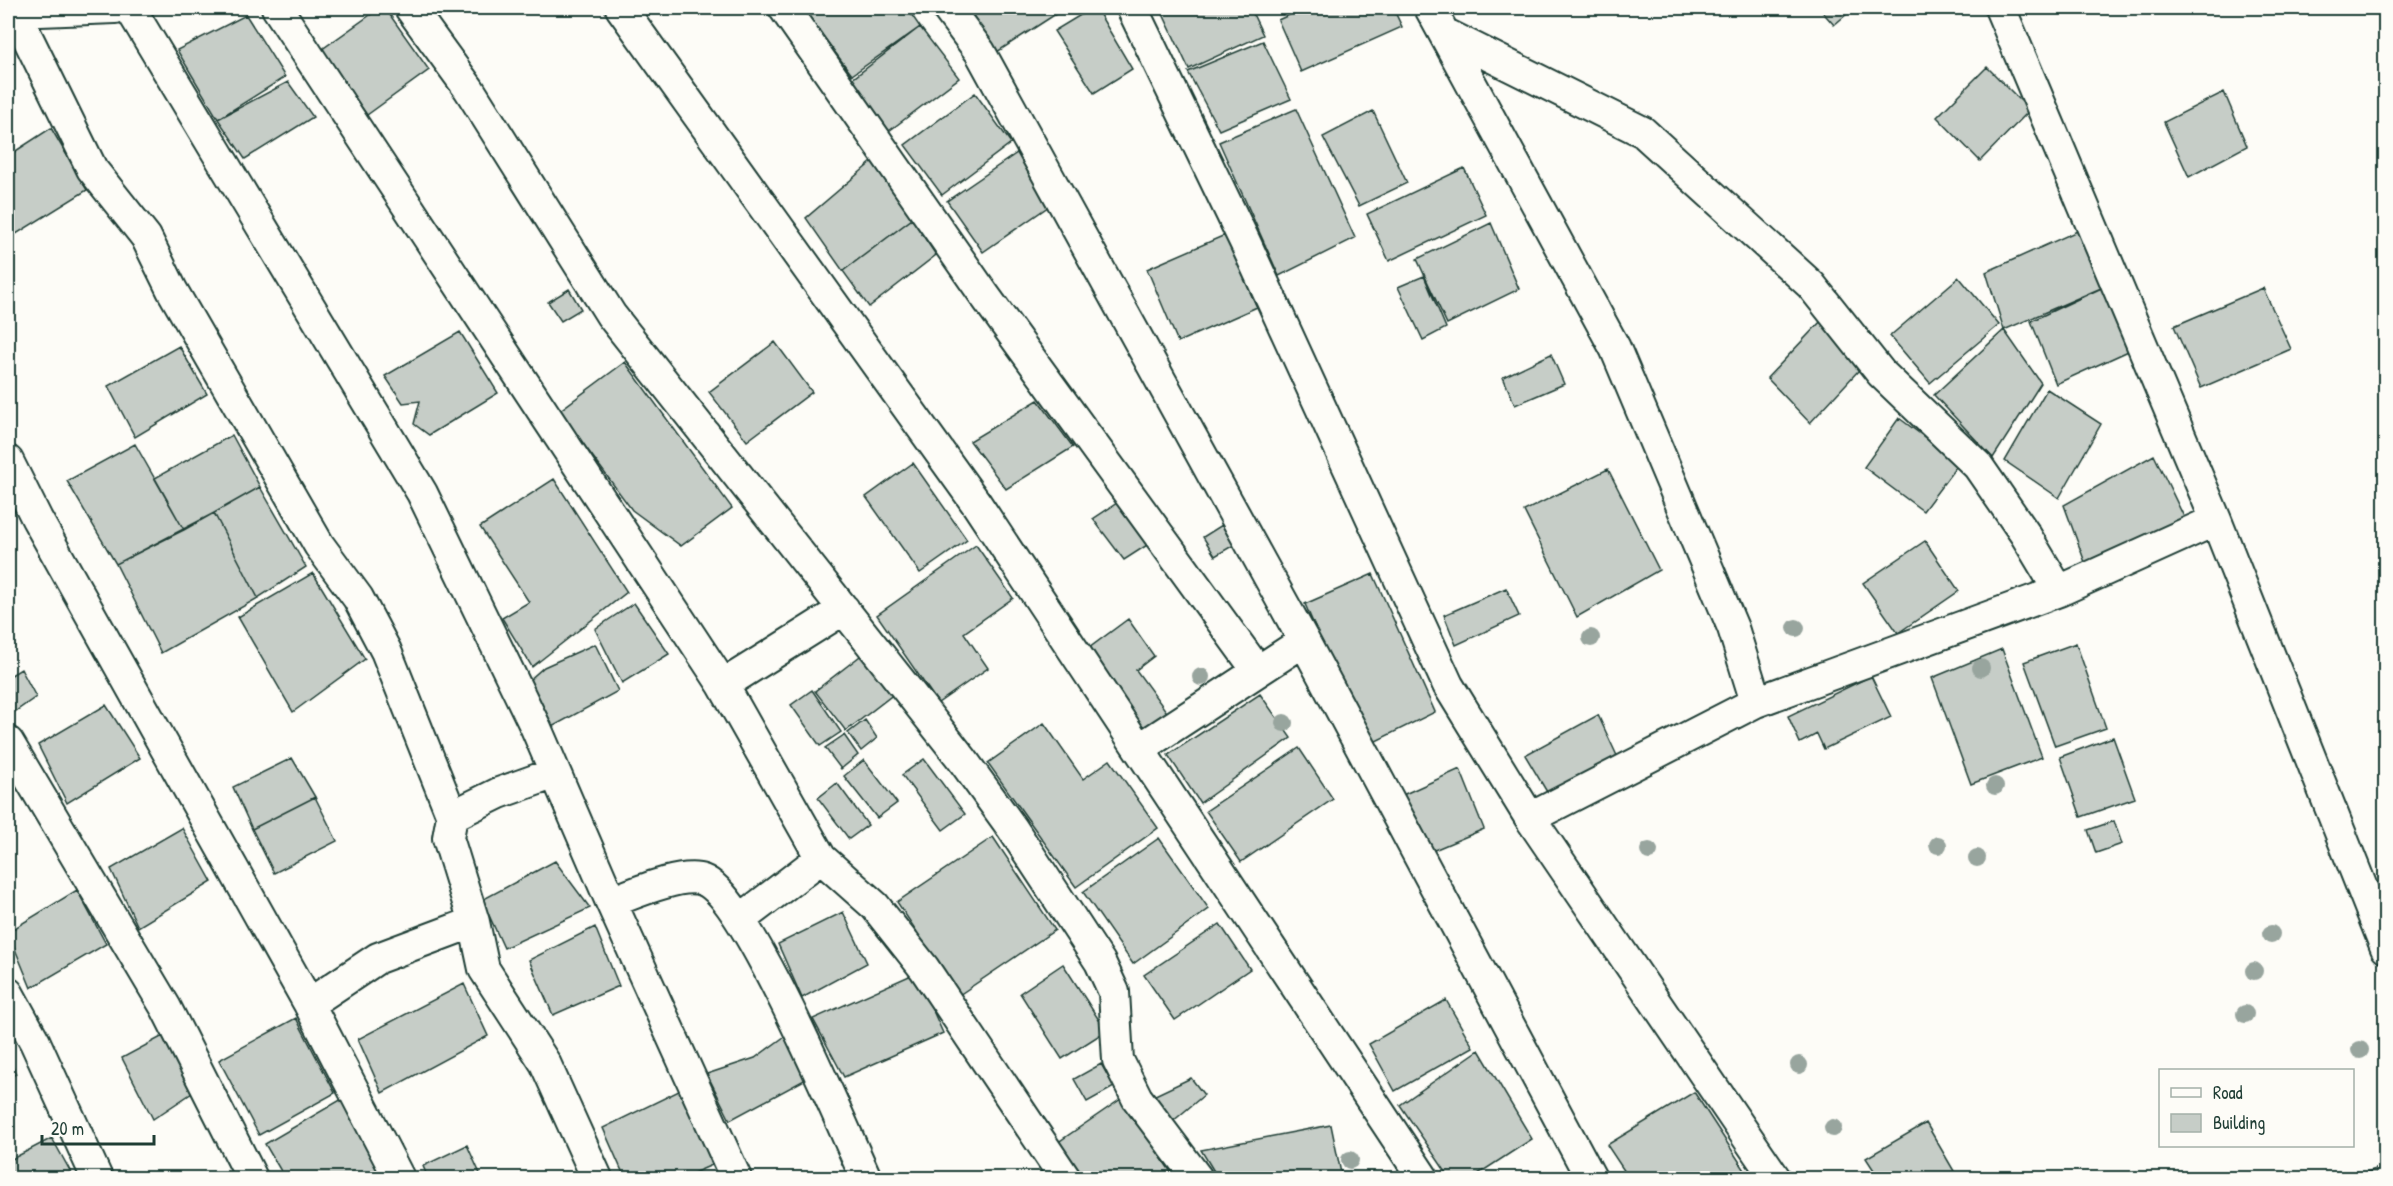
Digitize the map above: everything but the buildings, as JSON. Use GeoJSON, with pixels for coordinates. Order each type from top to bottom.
{"type":"FeatureCollection","features":[{"type":"Feature","properties":{"kind":"street"},"geometry":{"type":"LineString","coordinates":[[115,8],[11,11],[92,169],[146,237],[172,290],[313,535],[358,598],[387,651],[452,816],[448,837],[474,922],[484,969],[545,1063],[597,1179]]}},
{"type":"Feature","properties":{"kind":"street"},"geometry":{"type":"LineString","coordinates":[[130,8],[422,493],[555,773],[736,1179]]}},
{"type":"Feature","properties":{"kind":"street"},"geometry":{"type":"LineString","coordinates":[[277,8],[723,685],[821,858],[875,906],[924,968],[1065,1179]]}},
{"type":"Feature","properties":{"kind":"street"},"geometry":{"type":"LineString","coordinates":[[410,8],[469,89],[611,315],[844,609],[1006,820],[1100,962],[1114,992],[1118,1060],[1137,1098],[1197,1179]]}},
{"type":"Feature","properties":{"kind":"street"},"geometry":{"type":"LineString","coordinates":[[621,8],[976,503],[1423,1179]]}},
{"type":"Feature","properties":{"kind":"street"},"geometry":{"type":"LineString","coordinates":[[784,8],[985,296],[1257,670]]}},
{"type":"Feature","properties":{"kind":"street"},"geometry":{"type":"LineString","coordinates":[[947,8],[980,52],[1304,641],[1591,1179]]}},
{"type":"Feature","properties":{"kind":"street"},"geometry":{"type":"LineString","coordinates":[[1132,8],[1245,242],[1448,685],[1530,818],[1775,1179]]}},
{"type":"Feature","properties":{"kind":"street"},"geometry":{"type":"LineString","coordinates":[[1430,8],[1615,348],[1733,628],[1756,702]]}},
{"type":"Feature","properties":{"kind":"street"},"geometry":{"type":"LineString","coordinates":[[2000,8],[2216,520],[2385,948]]}},
{"type":"Feature","properties":{"kind":"street"},"geometry":{"type":"LineString","coordinates":[[1446,34],[1643,132],[1652,140],[1811,285],[1881,373],[1978,466],[2025,534],[2059,591]]}},
{"type":"Feature","properties":{"kind":"street"},"geometry":{"type":"LineString","coordinates":[[8,461],[37,519],[309,1004],[399,1179]]}},
{"type":"Feature","properties":{"kind":"street"},"geometry":{"type":"LineString","coordinates":[[1530,818],[1756,702],[2059,591],[2216,520]]}},
{"type":"Feature","properties":{"kind":"street"},"geometry":{"type":"LineString","coordinates":[[723,685],[844,609]]}},
{"type":"Feature","properties":{"kind":"street"},"geometry":{"type":"LineString","coordinates":[[1139,749],[1304,641]]}},
{"type":"Feature","properties":{"kind":"street"},"geometry":{"type":"LineString","coordinates":[[8,742],[166,1008],[243,1176]]}},
{"type":"Feature","properties":{"kind":"street"},"geometry":{"type":"LineString","coordinates":[[452,816],[499,793],[555,773]]}},
{"type":"Feature","properties":{"kind":"street"},"geometry":{"type":"LineString","coordinates":[[741,919],[821,858]]}},
{"type":"Feature","properties":{"kind":"street"},"geometry":{"type":"LineString","coordinates":[[611,902],[686,877],[702,879],[718,888],[741,919],[773,978],[866,1179]]}},
{"type":"Feature","properties":{"kind":"street"},"geometry":{"type":"LineString","coordinates":[[309,1004],[378,958],[474,922]]}},
{"type":"Feature","properties":{"kind":"street"},"geometry":{"type":"LineString","coordinates":[[8,993],[35,1042],[97,1179]]}}]}
